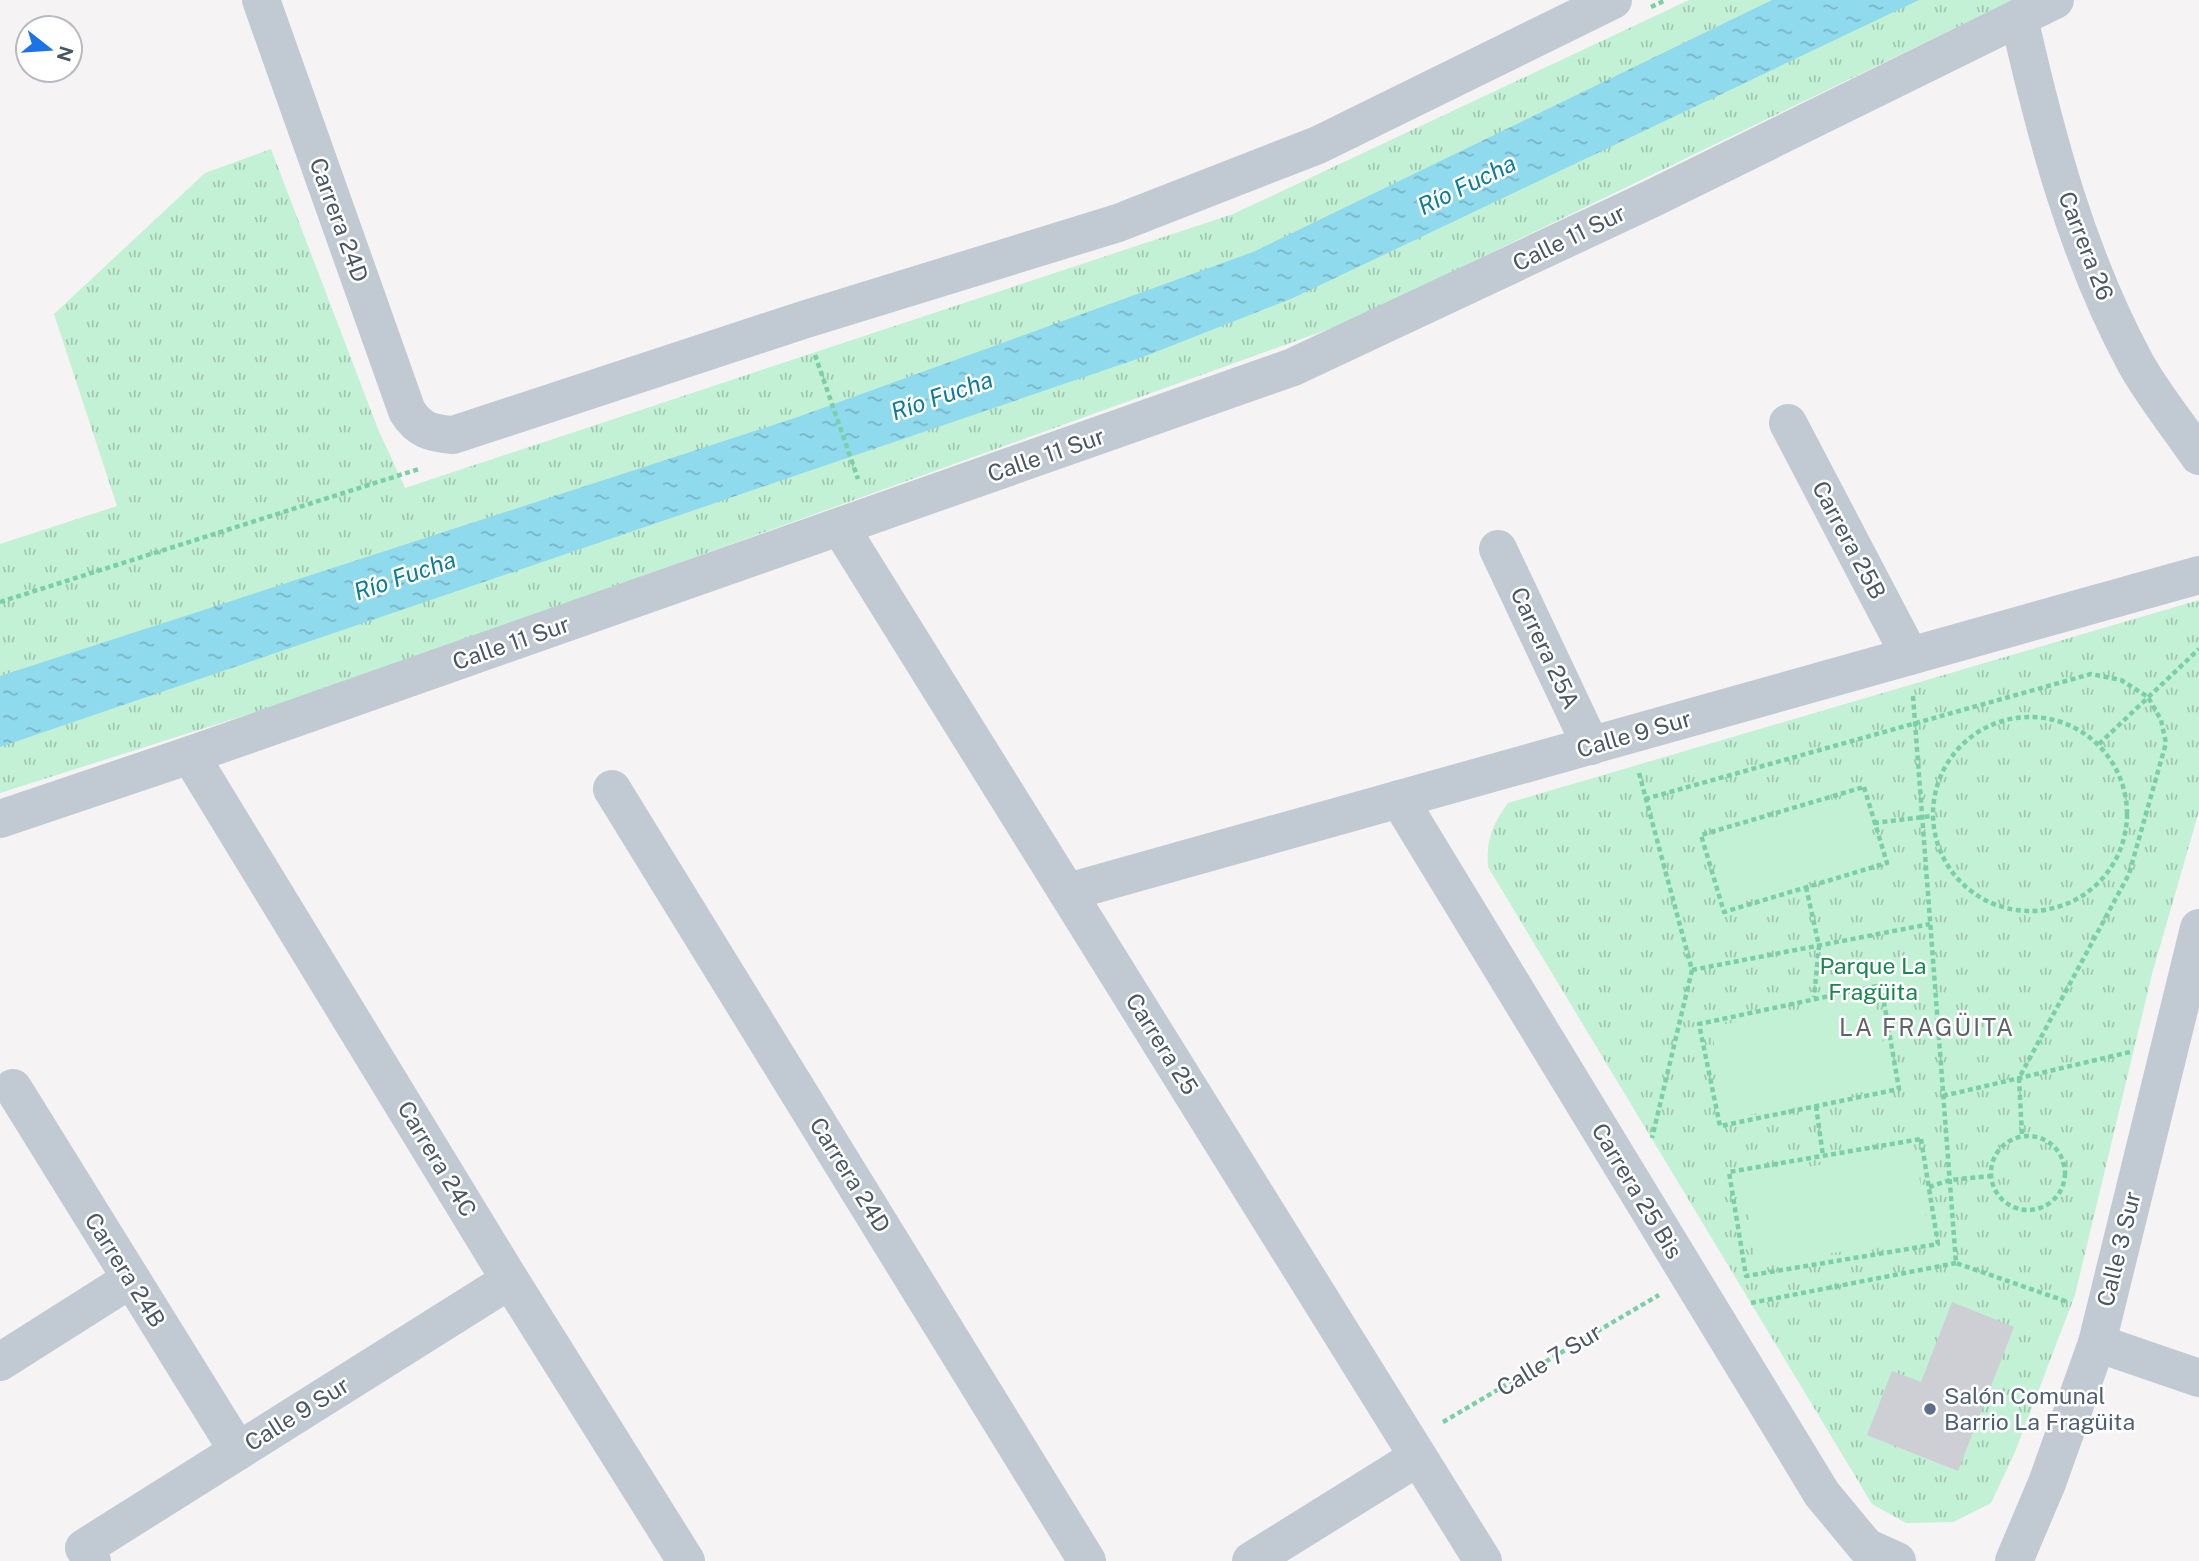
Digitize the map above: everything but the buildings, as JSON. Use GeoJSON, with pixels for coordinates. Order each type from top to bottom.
{"type":"FeatureCollection","features":[{"type":"Feature","properties":{"kind":"street","name":"Carrera 24D"},"geometry":{"type":"LineString","coordinates":[[261,0],[407,411],[415,424],[429,433],[453,435],[478,429],[803,320]]}},
{"type":"Feature","properties":{"kind":"street"},"geometry":{"type":"LineString","coordinates":[[803,320],[1118,223],[1266,168],[1613,0]]}},
{"type":"Feature","properties":{"kind":"street","name":"Calle 11 Sur"},"geometry":{"type":"LineString","coordinates":[[0,819],[190,755],[1293,368],[1651,199],[2055,0]]}},
{"type":"Feature","properties":{"kind":"street","name":"Carrera 26"},"geometry":{"type":"LineString","coordinates":[[2019,18],[2045,129],[2086,259],[2137,365],[2199,456]]}},
{"type":"Feature","properties":{"kind":"street","name":"Carrera 25B"},"geometry":{"type":"LineString","coordinates":[[1788,423],[1910,656]]}},
{"type":"Feature","properties":{"kind":"street","name":"Carrera 25"},"geometry":{"type":"LineString","coordinates":[[840,527],[1483,1561]]}},
{"type":"Feature","properties":{"kind":"street","name":"Carrera 25A"},"geometry":{"type":"LineString","coordinates":[[1498,549],[1591,746]]}},
{"type":"Feature","properties":{"kind":"street","name":"Calle 9 Sur"},"geometry":{"type":"LineString","coordinates":[[1068,892],[2199,575]]}},
{"type":"Feature","properties":{"kind":"street","name":"Carrera 24C"},"geometry":{"type":"LineString","coordinates":[[190,755],[510,1280],[687,1561]]}},
{"type":"Feature","properties":{"kind":"street","name":"Carrera 24D"},"geometry":{"type":"LineString","coordinates":[[612,789],[1087,1561]]}},
{"type":"Feature","properties":{"kind":"street","name":"Carrera 25 Bis"},"geometry":{"type":"LineString","coordinates":[[1399,799],[1822,1494],[1866,1548],[1897,1561]]}},
{"type":"Feature","properties":{"kind":"street","name":"Calle 3 Sur"},"geometry":{"type":"LineString","coordinates":[[2014,1561],[2047,1483],[2100,1328],[2199,928]]}},
{"type":"Feature","properties":{"kind":"street","name":"Carrera 24B"},"geometry":{"type":"LineString","coordinates":[[13,1088],[239,1451]]}},
{"type":"Feature","properties":{"kind":"street"},"geometry":{"type":"LineString","coordinates":[[0,1362],[131,1279]]}},
{"type":"Feature","properties":{"kind":"street","name":"Calle 9 Sur"},"geometry":{"type":"LineString","coordinates":[[88,1555],[239,1451],[510,1280]]}},
{"type":"Feature","properties":{"kind":"street"},"geometry":{"type":"LineString","coordinates":[[2100,1328],[2199,1378]]}},
{"type":"Feature","properties":{"kind":"street"},"geometry":{"type":"LineString","coordinates":[[1251,1561],[1414,1449]]}},
{"type":"Feature","properties":{"kind":"path"},"geometry":{"type":"LineString","coordinates":[[803,320],[852,460]]}},
{"type":"Feature","properties":{"kind":"path"},"geometry":{"type":"LineString","coordinates":[[2099,744],[2199,649]]}},
{"type":"Feature","properties":{"kind":"path"},"geometry":{"type":"LineString","coordinates":[[1910,656],[1956,1263]]}},
{"type":"Feature","properties":{"kind":"path"},"geometry":{"type":"LineString","coordinates":[[1646,799],[2091,674],[2121,680],[2148,697],[2161,720],[2166,743],[2129,874],[2018,1078],[2022,1136]]}},
{"type":"Feature","properties":{"kind":"path"},"geometry":{"type":"LineString","coordinates":[[2030,716],[2067,723],[2099,744],[2120,775],[2128,813],[2121,850],[2100,883],[2068,905],[2031,913],[1994,905],[1962,885],[1940,853],[1933,816],[1940,778],[1961,745],[1992,724],[2030,716]]}},
{"type":"Feature","properties":{"kind":"path"},"geometry":{"type":"LineString","coordinates":[[1628,735],[1692,971],[1639,1193]]}},
{"type":"Feature","properties":{"kind":"path"},"geometry":{"type":"LineString","coordinates":[[1864,787],[1874,822],[1887,863],[1724,912],[1701,835],[1864,787]]}},
{"type":"Feature","properties":{"kind":"path"},"geometry":{"type":"LineString","coordinates":[[1874,822],[1933,816]]}},
{"type":"Feature","properties":{"kind":"path"},"geometry":{"type":"LineString","coordinates":[[1806,887],[1819,946],[1814,997]]}},
{"type":"Feature","properties":{"kind":"path"},"geometry":{"type":"LineString","coordinates":[[1692,971],[1930,925]]}},
{"type":"Feature","properties":{"kind":"path"},"geometry":{"type":"LineString","coordinates":[[1881,985],[1899,1089],[1720,1126],[1699,1024],[1814,997],[1881,985]]}},
{"type":"Feature","properties":{"kind":"path"},"geometry":{"type":"LineString","coordinates":[[1943,1096],[2169,1042]]}},
{"type":"Feature","properties":{"kind":"path"},"geometry":{"type":"LineString","coordinates":[[1816,1106],[1823,1156]]}},
{"type":"Feature","properties":{"kind":"path"},"geometry":{"type":"LineString","coordinates":[[2022,1136],[2045,1139],[2061,1153],[2066,1175],[2058,1196],[2040,1209],[2018,1209],[2000,1197],[1991,1176],[1992,1165],[2003,1146],[2022,1136]]}},
{"type":"Feature","properties":{"kind":"path"},"geometry":{"type":"LineString","coordinates":[[1921,1139],[1929,1187],[1938,1244],[1746,1276],[1729,1171],[1921,1139]]}},
{"type":"Feature","properties":{"kind":"path"},"geometry":{"type":"LineString","coordinates":[[1929,1187],[1950,1180],[1991,1176]]}},
{"type":"Feature","properties":{"kind":"path"},"geometry":{"type":"LineString","coordinates":[[1710,1311],[1956,1263],[2100,1328]]}},
{"type":"Feature","properties":{"kind":"path","name":"Calle 7 Sur"},"geometry":{"type":"LineString","coordinates":[[1414,1449],[1690,1277]]}},
{"type":"Feature","properties":{"kind":"green space"},"geometry":{"type":"Polygon","coordinates":[[[1689,0],[2013,0],[1346,323],[334,687],[0,793],[0,544],[117,506],[54,314],[205,173],[271,149],[378,429],[405,488],[1233,214],[1689,0]]]}},
{"type":"Feature","properties":{"kind":"green space","name":"Parque La Fragüita"},"geometry":{"type":"Polygon","coordinates":[[[2199,600],[2199,811],[2152,974],[2075,1295],[2015,1452],[1991,1503],[1953,1522],[1906,1523],[1872,1504],[1488,867],[1491,833],[1508,803],[2199,600]]]}},
{"type":"Feature","properties":{"kind":"green space"},"geometry":{"type":"Polygon","coordinates":[[[1860,793],[1880,860],[1729,906],[1709,839],[1860,793]]]}},
{"type":"Feature","properties":{"kind":"green space"},"geometry":{"type":"Polygon","coordinates":[[[1874,995],[1891,1086],[1729,1119],[1711,1027],[1874,995]]]}},
{"type":"Feature","properties":{"kind":"green space"},"geometry":{"type":"Polygon","coordinates":[[[1915,1150],[1929,1238],[1756,1265],[1742,1177],[1915,1150]]]}},
{"type":"Feature","properties":{"kind":"water","name":"Río Fucha"},"geometry":{"type":"Polygon","coordinates":[[[1772,0],[1919,0],[1293,298],[1143,357],[0,747],[0,676],[795,418],[1253,252],[1772,0]]]}},
{"type":"Feature","properties":{"kind":"place","name":"Salón Comunal Barrio La Fragüita"},"geometry":{"type":"Point","coordinates":[1930,1409]}},
{"type":"Feature","properties":{"kind":"district","name":"LA FRAGÜITA"},"geometry":{"type":"Point","coordinates":[1927,1028]}}]}
